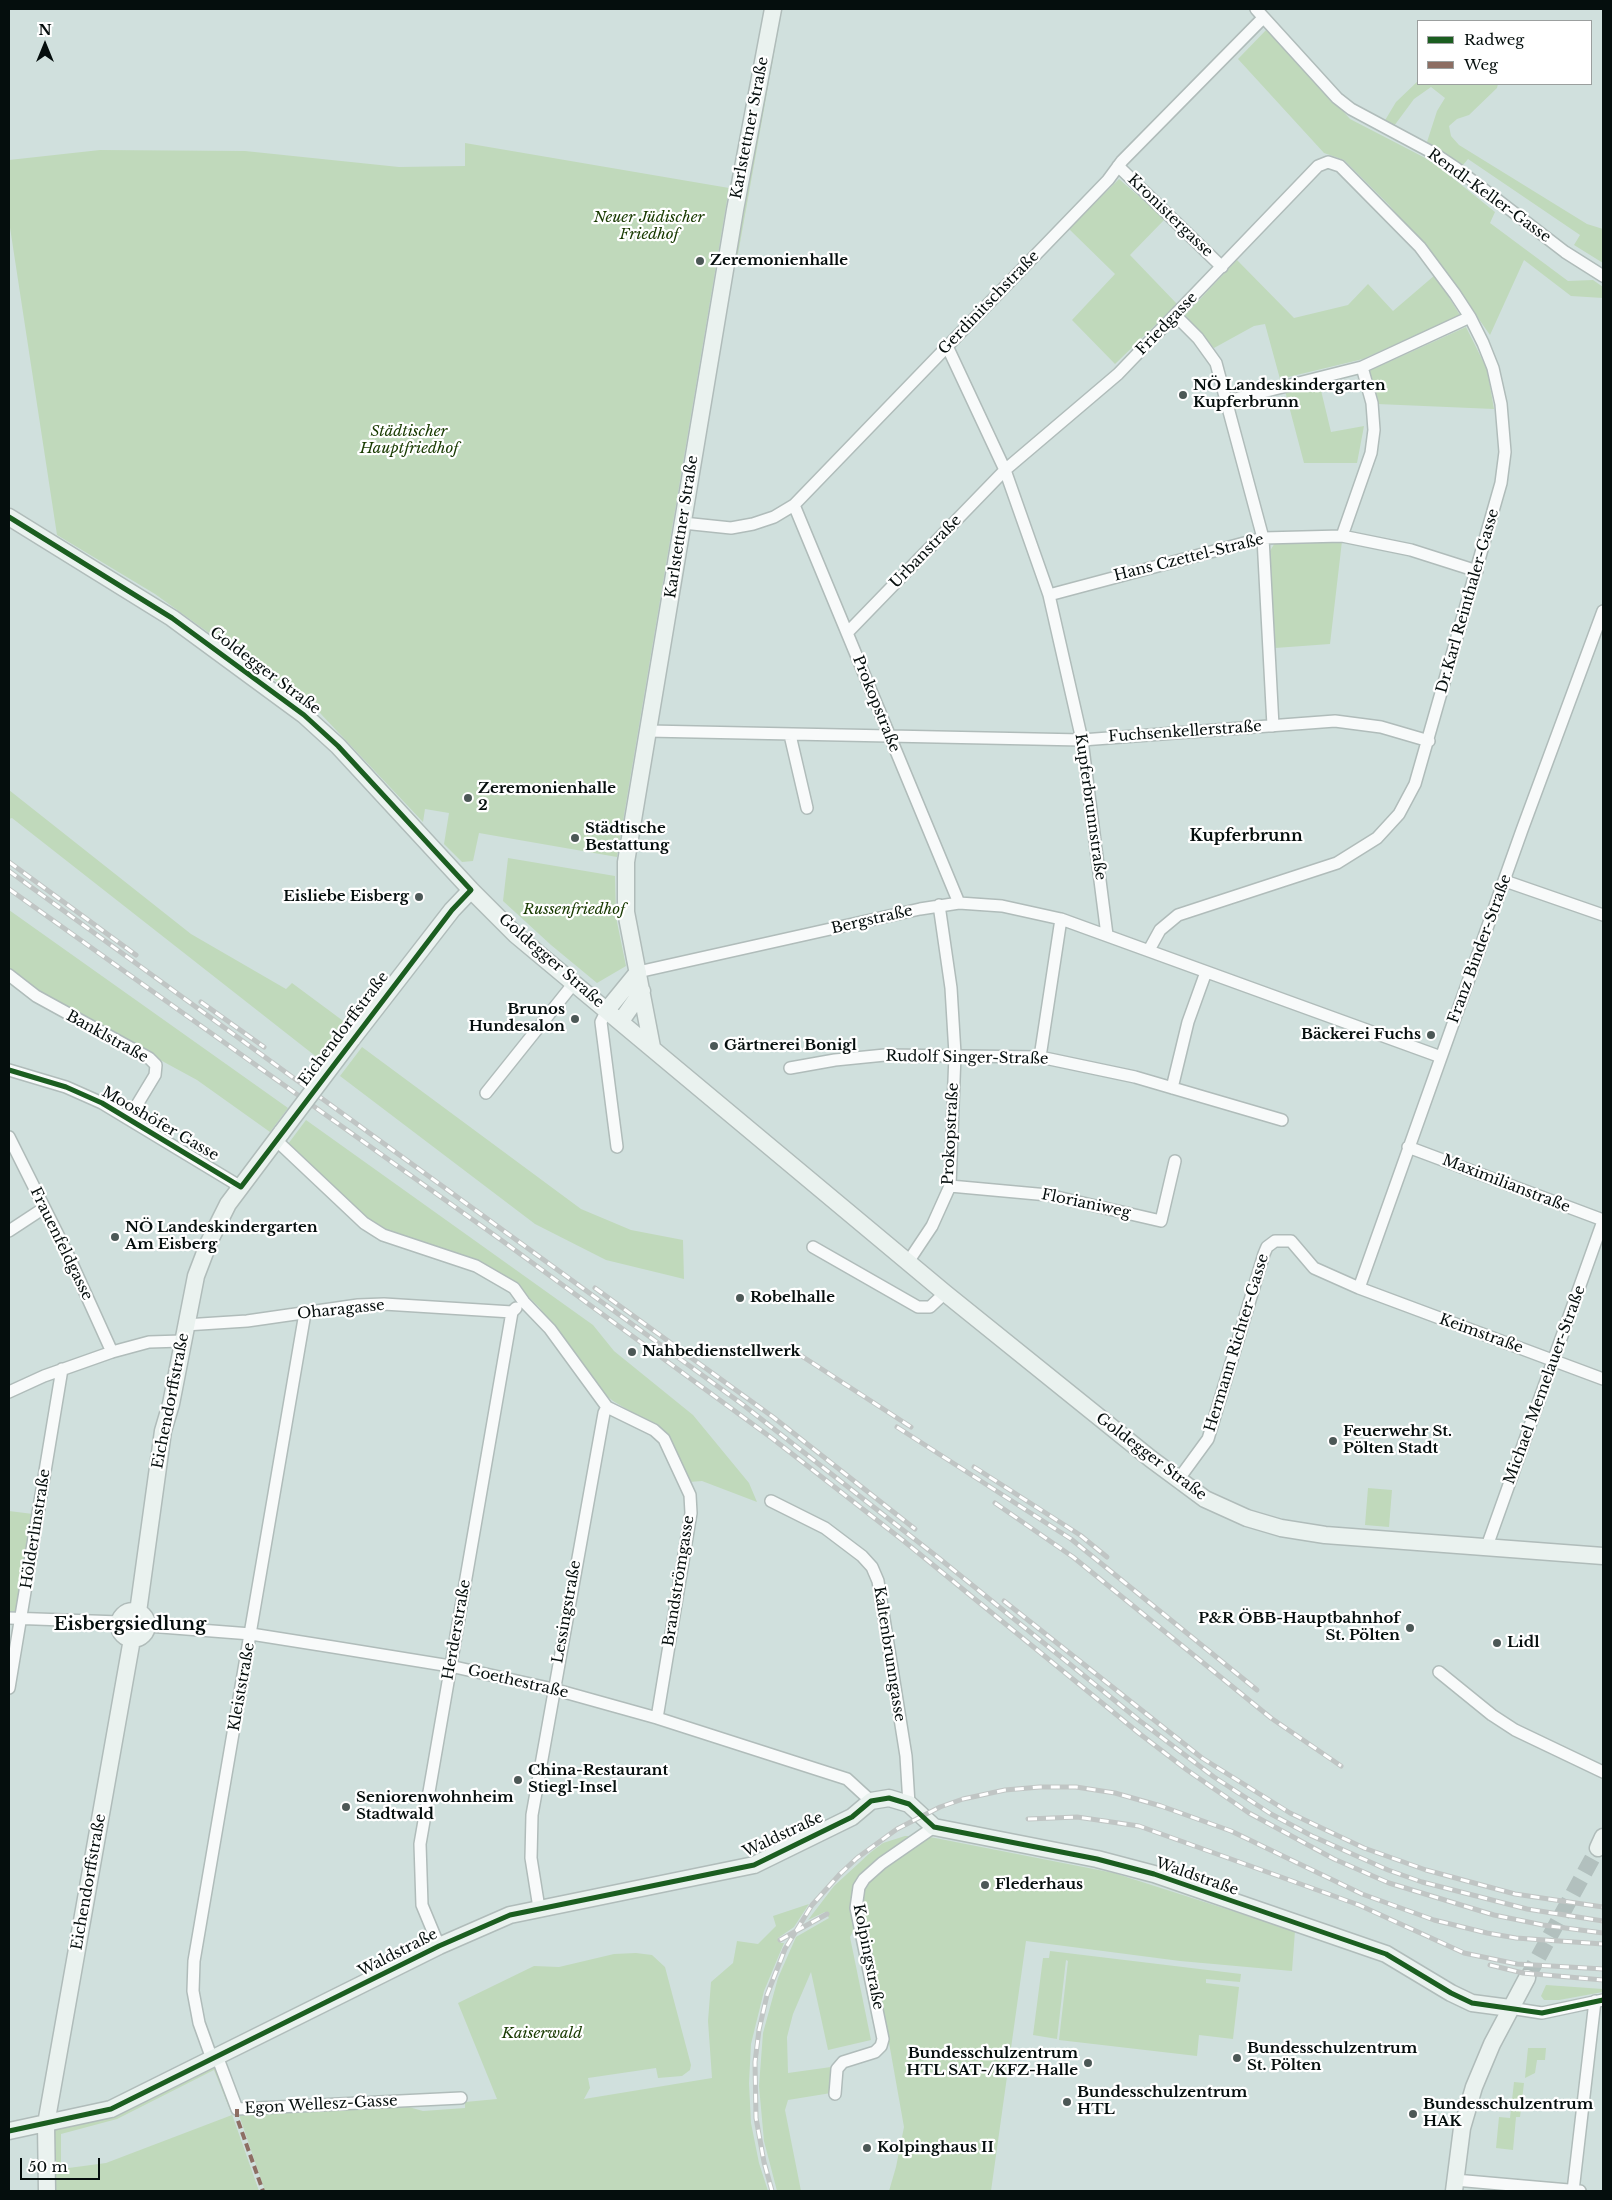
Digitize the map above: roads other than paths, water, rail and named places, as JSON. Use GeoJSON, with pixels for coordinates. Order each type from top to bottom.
{"type":"FeatureCollection","features":[{"type":"Feature","properties":{"kind":"street","name":"Karlstettner Straße"},"geometry":{"type":"LineString","coordinates":[[652,1047],[626,912],[626,862],[735,210],[773,9]]}},
{"type":"Feature","properties":{"kind":"street","name":"Gerdinitschstraße"},"geometry":{"type":"LineString","coordinates":[[683,523],[732,528],[774,517],[794,505],[1102,187],[1118,166],[1259,13]]}},
{"type":"Feature","properties":{"kind":"street","name":"Rendl-Keller-Gasse"},"geometry":{"type":"LineString","coordinates":[[1259,13],[1337,98],[1351,109],[1435,154],[1565,252],[1603,276]]}},
{"type":"Feature","properties":{"kind":"street","name":"Dr.Karl Reinthaler-Gasse"},"geometry":{"type":"LineString","coordinates":[[1149,950],[1160,930],[1178,915],[1337,863],[1377,838],[1399,814],[1415,784],[1429,741],[1502,483],[1505,452],[1501,404],[1493,368],[1470,317],[1420,248],[1340,166],[1328,162],[1318,166]]}},
{"type":"Feature","properties":{"kind":"street","name":"Kronistergasse"},"geometry":{"type":"LineString","coordinates":[[1118,166],[1222,267]]}},
{"type":"Feature","properties":{"kind":"street","name":"Friedgasse"},"geometry":{"type":"LineString","coordinates":[[1005,470],[1118,374],[1176,316],[1318,166]]}},
{"type":"Feature","properties":{"kind":"street"},"geometry":{"type":"LineString","coordinates":[[1176,316],[1198,338],[1216,363],[1263,538],[1274,726]]}},
{"type":"Feature","properties":{"kind":"street"},"geometry":{"type":"LineString","coordinates":[[1227,401],[1362,367],[1470,317]]}},
{"type":"Feature","properties":{"kind":"street","name":"Kupferbrunnstraße"},"geometry":{"type":"LineString","coordinates":[[948,346],[1005,470],[1049,595],[1082,740],[1107,935]]}},
{"type":"Feature","properties":{"kind":"street"},"geometry":{"type":"LineString","coordinates":[[1342,536],[1371,453],[1374,430],[1372,403],[1362,367]]}},
{"type":"Feature","properties":{"kind":"street","name":"Urbanstraße"},"geometry":{"type":"LineString","coordinates":[[847,633],[1005,470]]}},
{"type":"Feature","properties":{"kind":"street","name":"Prokopstraße"},"geometry":{"type":"LineString","coordinates":[[794,505],[959,904]]}},
{"type":"Feature","properties":{"kind":"street","name":"Goldegger Straße"},"geometry":{"type":"LineString","coordinates":[[9,518],[172,618],[304,715],[338,746],[471,890],[516,934],[945,1293],[1178,1480],[1205,1499],[1225,1509],[1281,1528],[1325,1535],[1486,1549],[1603,1556]]}},
{"type":"Feature","properties":{"kind":"street","name":"Hans Czettel-Straße"},"geometry":{"type":"LineString","coordinates":[[1049,595],[1263,538],[1342,536],[1411,550],[1477,572]]}},
{"type":"Feature","properties":{"kind":"street","name":"Franz Binder-Straße"},"geometry":{"type":"LineString","coordinates":[[1359,1288],[1408,1147],[1603,611]]}},
{"type":"Feature","properties":{"kind":"street","name":"Fuchsenkellerstraße"},"geometry":{"type":"LineString","coordinates":[[648,732],[1082,740],[1335,721],[1381,727],[1429,741]]}},
{"type":"Feature","properties":{"kind":"street"},"geometry":{"type":"LineString","coordinates":[[790,735],[807,808]]}},
{"type":"Feature","properties":{"kind":"street"},"geometry":{"type":"LineString","coordinates":[[1505,881],[1603,915]]}},
{"type":"Feature","properties":{"kind":"street","name":"Eichendorffstraße"},"geometry":{"type":"LineString","coordinates":[[138,1612],[163,1431],[171,1404],[192,1291],[202,1258],[218,1223],[240,1186],[452,910],[471,890]]}},
{"type":"Feature","properties":{"kind":"street","name":"Prokopstraße"},"geometry":{"type":"LineString","coordinates":[[908,1262],[932,1226],[950,1186],[954,1054],[951,988],[939,905]]}},
{"type":"Feature","properties":{"kind":"street","name":"Bergstraße"},"geometry":{"type":"LineString","coordinates":[[638,972],[939,905],[1002,906],[1061,919],[1107,935]]}},
{"type":"Feature","properties":{"kind":"street"},"geometry":{"type":"LineString","coordinates":[[1040,1057],[1061,919]]}},
{"type":"Feature","properties":{"kind":"street"},"geometry":{"type":"LineString","coordinates":[[1107,935],[1441,1057]]}},
{"type":"Feature","properties":{"kind":"street"},"geometry":{"type":"LineString","coordinates":[[607,1010],[638,972]]}},
{"type":"Feature","properties":{"kind":"street"},"geometry":{"type":"LineString","coordinates":[[1172,1088],[1188,1022],[1206,972]]}},
{"type":"Feature","properties":{"kind":"street","name":"Banklstraße"},"geometry":{"type":"LineString","coordinates":[[9,975],[36,996],[149,1058],[156,1065],[155,1075],[129,1118]]}},
{"type":"Feature","properties":{"kind":"street"},"geometry":{"type":"LineString","coordinates":[[486,1093],[574,983]]}},
{"type":"Feature","properties":{"kind":"street"},"geometry":{"type":"LineString","coordinates":[[621,1021],[642,991]]}},
{"type":"Feature","properties":{"kind":"street","name":"Goldegger Straße"},"geometry":{"type":"LineString","coordinates":[[607,1010],[600,1022],[617,1146]]}},
{"type":"Feature","properties":{"kind":"street","name":"Rudolf Singer-Straße"},"geometry":{"type":"LineString","coordinates":[[790,1068],[835,1060],[885,1055],[954,1054],[1040,1057],[1111,1071],[1282,1120]]}},
{"type":"Feature","properties":{"kind":"street","name":"Mooshöfer Gasse"},"geometry":{"type":"LineString","coordinates":[[9,1070],[66,1086],[129,1118],[240,1186]]}},
{"type":"Feature","properties":{"kind":"street"},"geometry":{"type":"LineString","coordinates":[[279,1136],[364,1223],[383,1235],[476,1266],[514,1288],[524,1302],[512,1312]]}},
{"type":"Feature","properties":{"kind":"street","name":"Frauenfeldgasse"},"geometry":{"type":"LineString","coordinates":[[9,1137],[112,1352]]}},
{"type":"Feature","properties":{"kind":"street","name":"Maximilianstraße"},"geometry":{"type":"LineString","coordinates":[[1408,1147],[1603,1221]]}},
{"type":"Feature","properties":{"kind":"street","name":"Florianiweg"},"geometry":{"type":"LineString","coordinates":[[950,1186],[1048,1195],[1161,1221],[1175,1161]]}},
{"type":"Feature","properties":{"kind":"street"},"geometry":{"type":"LineString","coordinates":[[9,1231],[44,1208]]}},
{"type":"Feature","properties":{"kind":"street","name":"Michael Memelauer-Straße"},"geometry":{"type":"LineString","coordinates":[[1486,1549],[1603,1221]]}},
{"type":"Feature","properties":{"kind":"street","name":"Hermann Richter-Gasse"},"geometry":{"type":"LineString","coordinates":[[1178,1480],[1198,1456],[1208,1438],[1266,1247],[1275,1241],[1291,1241],[1314,1268],[1359,1288]]}},
{"type":"Feature","properties":{"kind":"street"},"geometry":{"type":"LineString","coordinates":[[814,1247],[918,1307],[930,1307],[945,1293]]}},
{"type":"Feature","properties":{"kind":"street","name":"Keimstraße"},"geometry":{"type":"LineString","coordinates":[[1359,1288],[1603,1379]]}},
{"type":"Feature","properties":{"kind":"street","name":"Brandströmgasse"},"geometry":{"type":"LineString","coordinates":[[524,1302],[550,1328],[607,1407],[654,1430],[664,1439],[678,1468],[691,1503],[657,1718]]}},
{"type":"Feature","properties":{"kind":"street","name":"Oharagasse"},"geometry":{"type":"LineString","coordinates":[[9,1392],[62,1369],[112,1352],[184,1333],[247,1321],[358,1305],[384,1304],[512,1312]]}},
{"type":"Feature","properties":{"kind":"street","name":"Herderstraße"},"geometry":{"type":"LineString","coordinates":[[439,1946],[422,1905],[420,1844],[512,1312]]}},
{"type":"Feature","properties":{"kind":"street","name":"Kleiststraße"},"geometry":{"type":"LineString","coordinates":[[215,2058],[199,2023],[193,1992],[194,1961],[305,1313]]}},
{"type":"Feature","properties":{"kind":"street","name":"Hölderlinstraße"},"geometry":{"type":"LineString","coordinates":[[9,1688],[15,1618],[62,1369]]}},
{"type":"Feature","properties":{"kind":"street","name":"Lessingstraße"},"geometry":{"type":"LineString","coordinates":[[538,1908],[531,1858],[532,1815],[553,1689],[604,1413],[607,1407]]}},
{"type":"Feature","properties":{"kind":"street","name":"Kaltenbrunngasse"},"geometry":{"type":"LineString","coordinates":[[771,1501],[825,1528],[862,1556],[872,1567],[878,1581],[906,1756],[909,1804]]}},
{"type":"Feature","properties":{"kind":"street"},"geometry":{"type":"LineString","coordinates":[[127,1612],[138,1612],[145,1617],[148,1626],[143,1636],[132,1639],[122,1634],[119,1622],[127,1612]]}},
{"type":"Feature","properties":{"kind":"street"},"geometry":{"type":"LineString","coordinates":[[15,1618],[119,1622]]}},
{"type":"Feature","properties":{"kind":"street","name":"Goethestraße"},"geometry":{"type":"LineString","coordinates":[[148,1626],[251,1634],[450,1666],[553,1689],[657,1718],[847,1778],[870,1801]]}},
{"type":"Feature","properties":{"kind":"street","name":"Eichendorffstraße"},"geometry":{"type":"LineString","coordinates":[[47,2191],[46,2124],[132,1639]]}},
{"type":"Feature","properties":{"kind":"street"},"geometry":{"type":"LineString","coordinates":[[1439,1672],[1492,1715],[1515,1730],[1603,1772]]}},
{"type":"Feature","properties":{"kind":"street"},"geometry":{"type":"LineString","coordinates":[[870,1801],[890,1798],[909,1804],[934,1828]]}},
{"type":"Feature","properties":{"kind":"street","name":"Waldstraße"},"geometry":{"type":"LineString","coordinates":[[9,2131],[111,2109],[439,1946],[510,1915],[754,1865],[852,1817],[870,1801]]}},
{"type":"Feature","properties":{"kind":"street","name":"Waldstraße"},"geometry":{"type":"LineString","coordinates":[[934,1828],[1097,1860],[1154,1874],[1386,1954],[1451,1993],[1472,2003],[1510,2008]]}},
{"type":"Feature","properties":{"kind":"street","name":"Kolpingstraße"},"geometry":{"type":"LineString","coordinates":[[835,2094],[837,2069],[843,2062],[875,2052],[883,2043],[883,2033],[856,1908],[859,1887],[882,1863],[934,1828]]}},
{"type":"Feature","properties":{"kind":"street"},"geometry":{"type":"LineString","coordinates":[[1510,2008],[1542,2012],[1599,2001],[1576,2191],[1454,2186],[1462,2128],[1474,2087],[1492,2044],[1510,2008],[1527,1978]]}},
{"type":"Feature","properties":{"kind":"street","name":"Egon Wellesz-Gasse"},"geometry":{"type":"LineString","coordinates":[[215,2058],[237,2109],[462,2098]]}},
{"type":"Feature","properties":{"kind":"tunnel"},"geometry":{"type":"LineString","coordinates":[[1527,1978],[1598,1848]]}},
{"type":"Feature","properties":{"kind":"railway"},"geometry":{"type":"LineString","coordinates":[[9,862],[136,955]]}},
{"type":"Feature","properties":{"kind":"railway"},"geometry":{"type":"LineString","coordinates":[[9,871],[742,1404],[940,1559],[1140,1721],[1214,1777],[1271,1814],[1312,1836],[1388,1870],[1422,1882],[1527,1909],[1603,1921]]}},
{"type":"Feature","properties":{"kind":"railway"},"geometry":{"type":"LineString","coordinates":[[9,889],[497,1237],[773,1439],[905,1542],[1140,1734],[1187,1770],[1249,1813],[1334,1859],[1389,1883],[1494,1915],[1543,1925],[1603,1933]]}},
{"type":"Feature","properties":{"kind":"railway"},"geometry":{"type":"LineString","coordinates":[[201,1002],[264,1047]]}},
{"type":"Feature","properties":{"kind":"railway"},"geometry":{"type":"LineString","coordinates":[[595,1288],[773,1417],[915,1529]]}},
{"type":"Feature","properties":{"kind":"railway"},"geometry":{"type":"LineString","coordinates":[[797,1353],[911,1427]]}},
{"type":"Feature","properties":{"kind":"railway"},"geometry":{"type":"LineString","coordinates":[[897,1427],[1071,1539],[1257,1690]]}},
{"type":"Feature","properties":{"kind":"railway"},"geometry":{"type":"LineString","coordinates":[[974,1467],[1080,1535],[1107,1557]]}},
{"type":"Feature","properties":{"kind":"railway"},"geometry":{"type":"LineString","coordinates":[[995,1503],[1073,1557],[1271,1718],[1341,1766]]}},
{"type":"Feature","properties":{"kind":"railway"},"geometry":{"type":"LineString","coordinates":[[1004,1601],[1202,1758],[1290,1813],[1364,1848],[1426,1870],[1515,1894],[1603,1907]]}},
{"type":"Feature","properties":{"kind":"railway"},"geometry":{"type":"LineString","coordinates":[[772,2191],[764,2162],[756,2118],[755,2062],[759,2030],[767,1995],[785,1949],[812,1905],[857,1858],[897,1829],[940,1807],[963,1799],[1005,1790],[1040,1787],[1076,1787],[1115,1793],[1161,1806],[1231,1831],[1362,1894],[1434,1920],[1516,1938],[1603,1944]]}},
{"type":"Feature","properties":{"kind":"railway"},"geometry":{"type":"LineString","coordinates":[[1028,1819],[1077,1817],[1139,1826],[1359,1905],[1464,1953],[1517,1964],[1603,1969]]}},
{"type":"Feature","properties":{"kind":"railway"},"geometry":{"type":"LineString","coordinates":[[780,1940],[827,1914]]}},
{"type":"Feature","properties":{"kind":"railway"},"geometry":{"type":"LineString","coordinates":[[1490,1965],[1523,1973],[1603,1980]]}},
{"type":"Feature","properties":{"kind":"place","name":"Zeremonienhalle"},"geometry":{"type":"Point","coordinates":[700,261]}},
{"type":"Feature","properties":{"kind":"place","name":"NÖ Landeskindergarten Kupferbrunn"},"geometry":{"type":"Point","coordinates":[1183,395]}},
{"type":"Feature","properties":{"kind":"place","name":"Zeremonienhalle 2"},"geometry":{"type":"Point","coordinates":[468,798]}},
{"type":"Feature","properties":{"kind":"place","name":"Städtische Bestattung"},"geometry":{"type":"Point","coordinates":[575,838]}},
{"type":"Feature","properties":{"kind":"place","name":"Eisliebe Eisberg"},"geometry":{"type":"Point","coordinates":[419,897]}},
{"type":"Feature","properties":{"kind":"place","name":"Brunos Hundesalon"},"geometry":{"type":"Point","coordinates":[575,1019]}},
{"type":"Feature","properties":{"kind":"place","name":"Bäckerei Fuchs"},"geometry":{"type":"Point","coordinates":[1431,1035]}},
{"type":"Feature","properties":{"kind":"place","name":"Gärtnerei Bonigl"},"geometry":{"type":"Point","coordinates":[714,1046]}},
{"type":"Feature","properties":{"kind":"place","name":"NÖ Landeskindergarten Am Eisberg"},"geometry":{"type":"Point","coordinates":[115,1237]}},
{"type":"Feature","properties":{"kind":"place","name":"Robelhalle"},"geometry":{"type":"Point","coordinates":[740,1298]}},
{"type":"Feature","properties":{"kind":"place","name":"Nahbedienstellwerk"},"geometry":{"type":"Point","coordinates":[632,1352]}},
{"type":"Feature","properties":{"kind":"place","name":"Feuerwehr St. Pölten Stadt"},"geometry":{"type":"Point","coordinates":[1333,1441]}},
{"type":"Feature","properties":{"kind":"place","name":"P&R ÖBB-Hauptbahnhof St. Pölten"},"geometry":{"type":"Point","coordinates":[1410,1628]}},
{"type":"Feature","properties":{"kind":"place","name":"Lidl"},"geometry":{"type":"Point","coordinates":[1497,1643]}},
{"type":"Feature","properties":{"kind":"place","name":"China-Restaurant Stiegl-Insel"},"geometry":{"type":"Point","coordinates":[518,1780]}},
{"type":"Feature","properties":{"kind":"place","name":"Seniorenwohnheim Stadtwald"},"geometry":{"type":"Point","coordinates":[346,1807]}},
{"type":"Feature","properties":{"kind":"place","name":"Flederhaus"},"geometry":{"type":"Point","coordinates":[985,1885]}},
{"type":"Feature","properties":{"kind":"place","name":"Bundesschulzentrum St. Pölten"},"geometry":{"type":"Point","coordinates":[1237,2058]}},
{"type":"Feature","properties":{"kind":"place","name":"Bundesschulzentrum HTL SAT-/KFZ-Halle"},"geometry":{"type":"Point","coordinates":[1088,2063]}},
{"type":"Feature","properties":{"kind":"place","name":"Bundesschulzentrum HTL"},"geometry":{"type":"Point","coordinates":[1067,2102]}},
{"type":"Feature","properties":{"kind":"place","name":"Bundesschulzentrum HAK"},"geometry":{"type":"Point","coordinates":[1413,2114]}},
{"type":"Feature","properties":{"kind":"place","name":"Kolpinghaus II"},"geometry":{"type":"Point","coordinates":[867,2148]}},
{"type":"Feature","properties":{"kind":"district","name":"Kupferbrunn"},"geometry":{"type":"Point","coordinates":[1246,836]}},
{"type":"Feature","properties":{"kind":"district","name":"Eisbergsiedlung"},"geometry":{"type":"Point","coordinates":[130,1625]}},
{"type":"Feature","properties":{"kind":"park label","name":"Neuer Jüdischer Friedhof"},"geometry":{"type":"Point","coordinates":[649,226]}},
{"type":"Feature","properties":{"kind":"park label","name":"Städtischer Hauptfriedhof"},"geometry":{"type":"Point","coordinates":[409,440]}},
{"type":"Feature","properties":{"kind":"park label","name":"Russenfriedhof"},"geometry":{"type":"Point","coordinates":[574,910]}},
{"type":"Feature","properties":{"kind":"park label","name":"Kaiserwald"},"geometry":{"type":"Point","coordinates":[542,2034]}}]}
